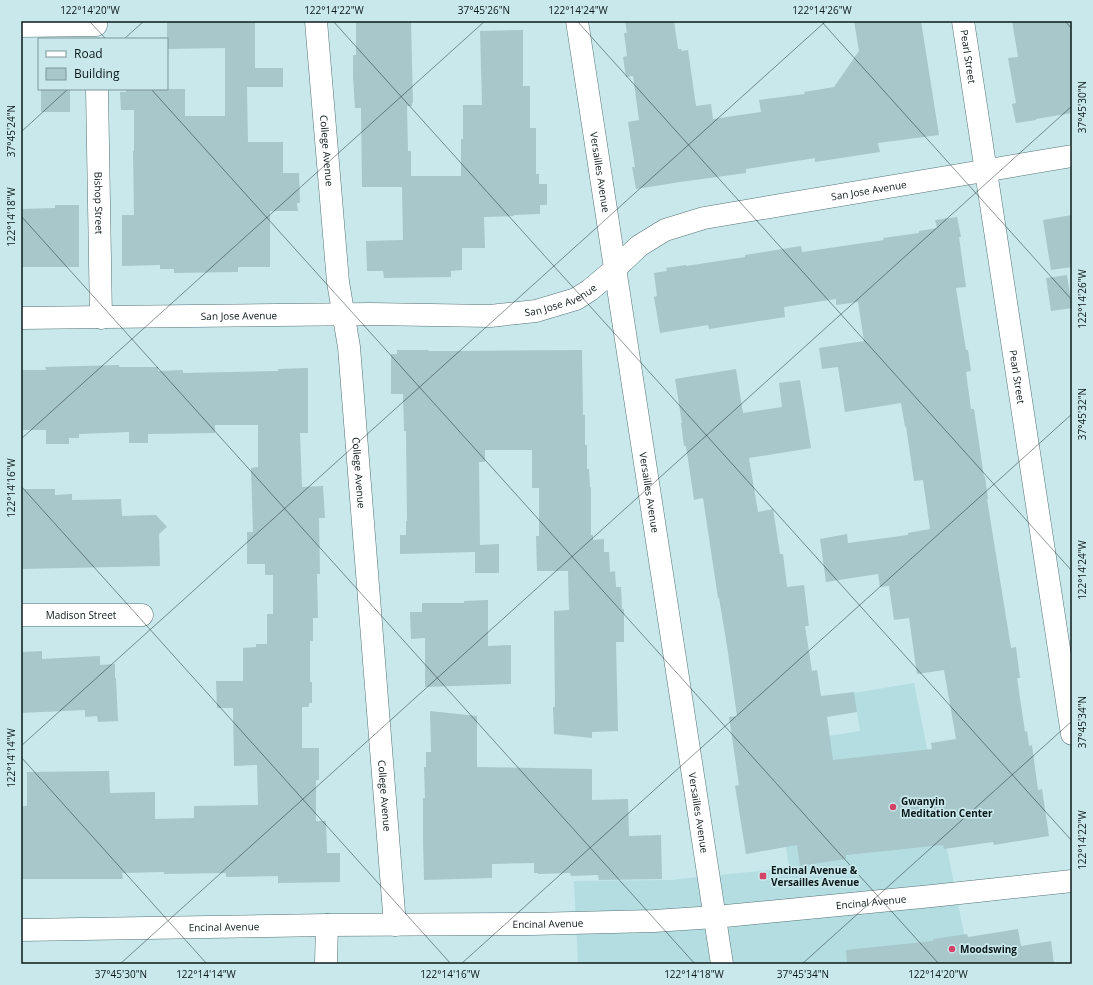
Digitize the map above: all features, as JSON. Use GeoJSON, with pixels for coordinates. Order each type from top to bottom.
{"type":"FeatureCollection","features":[{"type":"Feature","properties":{"kind":"street","name":"College Avenue"},"geometry":{"type":"LineString","coordinates":[[316,21],[338,282],[349,347],[395,925]]}},
{"type":"Feature","properties":{"kind":"street","name":"Versailles Avenue"},"geometry":{"type":"LineString","coordinates":[[576,21],[716,917],[722,964]]}},
{"type":"Feature","properties":{"kind":"street","name":"Pearl Street"},"geometry":{"type":"LineString","coordinates":[[963,21],[1072,734]]}},
{"type":"Feature","properties":{"kind":"street"},"geometry":{"type":"LineString","coordinates":[[21,26],[96,28]]}},
{"type":"Feature","properties":{"kind":"street","name":"Bishop Street"},"geometry":{"type":"LineString","coordinates":[[97,90],[101,318]]}},
{"type":"Feature","properties":{"kind":"street","name":"San Jose Avenue"},"geometry":{"type":"LineString","coordinates":[[21,318],[344,314],[490,316],[536,311],[576,299],[590,290],[615,269],[639,246],[665,230],[704,218],[1072,156]]}},
{"type":"Feature","properties":{"kind":"street","name":"Madison Street"},"geometry":{"type":"LineString","coordinates":[[21,615],[142,615]]}},
{"type":"Feature","properties":{"kind":"street","name":"Encinal Avenue"},"geometry":{"type":"LineString","coordinates":[[21,930],[660,921],[716,917],[1072,881]]}},
{"type":"Feature","properties":{"kind":"street"},"geometry":{"type":"LineString","coordinates":[[326,925],[326,964]]}},
{"type":"Feature","properties":{"kind":"shaded area"},"geometry":{"type":"Polygon","coordinates":[[[914,683],[970,964],[578,964],[574,881],[670,880],[789,868],[771,745],[860,731],[854,693],[914,683]]]}},
{"type":"Feature","properties":{"kind":"building"},"geometry":{"type":"Polygon","coordinates":[[[167,21],[255,21],[255,68],[283,68],[283,87],[247,87],[248,142],[283,142],[283,173],[299,173],[300,203],[297,203],[298,211],[270,211],[270,267],[238,267],[238,272],[174,273],[174,269],[160,269],[160,265],[122,266],[122,215],[134,215],[134,110],[121,110],[120,92],[126,92],[126,90],[185,89],[185,116],[225,116],[225,48],[168,49],[167,21]]]}},
{"type":"Feature","properties":{"kind":"building"},"geometry":{"type":"Polygon","coordinates":[[[356,21],[411,21],[413,103],[412,106],[407,106],[408,151],[411,151],[411,176],[461,176],[463,105],[482,105],[480,31],[523,30],[523,86],[530,86],[530,128],[536,128],[536,174],[539,174],[539,184],[547,184],[547,205],[540,205],[540,214],[484,217],[485,248],[462,248],[462,270],[451,271],[451,277],[384,278],[383,271],[367,271],[366,241],[403,240],[402,187],[362,187],[361,108],[355,108],[353,77],[353,55],[356,55],[356,21]]]}},
{"type":"Feature","properties":{"kind":"building"},"geometry":{"type":"Polygon","coordinates":[[[625,21],[674,21],[678,49],[681,49],[682,51],[688,50],[696,106],[711,104],[713,119],[761,112],[759,100],[805,94],[804,92],[834,87],[859,51],[854,21],[921,21],[939,135],[878,143],[880,152],[815,162],[815,158],[746,169],[746,173],[636,189],[632,167],[635,167],[628,122],[639,120],[633,76],[626,77],[623,57],[627,56],[624,33],[627,33],[625,21]]]}},
{"type":"Feature","properties":{"kind":"building"},"geometry":{"type":"Polygon","coordinates":[[[1012,21],[1072,21],[1072,113],[1016,123],[1012,104],[1016,103],[1008,58],[1018,57],[1012,21]]]}},
{"type":"Feature","properties":{"kind":"building"},"geometry":{"type":"Polygon","coordinates":[[[41,90],[70,90],[70,112],[41,112],[41,90]]]}},
{"type":"Feature","properties":{"kind":"building"},"geometry":{"type":"Polygon","coordinates":[[[55,205],[79,205],[79,267],[21,267],[21,209],[55,208],[55,205]]]}},
{"type":"Feature","properties":{"kind":"building"},"geometry":{"type":"Polygon","coordinates":[[[1072,215],[1072,267],[1051,270],[1043,220],[1072,215]]]}},
{"type":"Feature","properties":{"kind":"building"},"geometry":{"type":"Polygon","coordinates":[[[957,217],[961,237],[959,237],[966,287],[956,288],[971,371],[966,372],[971,409],[974,409],[1011,648],[1016,647],[1020,678],[1017,678],[1025,732],[1027,731],[1029,746],[1032,745],[1038,790],[1042,789],[1049,836],[994,845],[993,842],[944,849],[943,845],[846,855],[846,859],[800,866],[797,845],[746,854],[735,786],[739,785],[729,717],[737,716],[727,646],[718,598],[703,498],[694,500],[686,446],[684,446],[675,379],[736,369],[743,413],[782,407],[779,383],[800,380],[811,448],[749,458],[758,512],[773,509],[780,554],[783,554],[787,587],[804,585],[809,626],[805,626],[812,671],[817,670],[821,696],[854,692],[857,712],[827,717],[833,760],[932,749],[931,743],[956,739],[944,670],[917,674],[909,618],[894,620],[889,586],[880,587],[878,574],[826,582],[820,539],[847,534],[848,543],[908,535],[908,533],[930,529],[923,480],[914,481],[901,403],[845,412],[838,367],[822,369],[819,348],[864,341],[858,302],[836,305],[836,299],[784,307],[785,317],[709,329],[708,325],[660,333],[654,297],[657,296],[654,273],[667,271],[666,268],[745,257],[745,255],[801,246],[802,252],[884,240],[883,238],[919,233],[919,231],[937,228],[935,220],[957,217]]]}},
{"type":"Feature","properties":{"kind":"building"},"geometry":{"type":"Polygon","coordinates":[[[1067,275],[1072,308],[1051,311],[1046,278],[1067,275]]]}},
{"type":"Feature","properties":{"kind":"building"},"geometry":{"type":"Polygon","coordinates":[[[397,350],[582,350],[583,415],[585,415],[587,469],[589,469],[591,487],[591,535],[593,535],[593,540],[604,539],[604,552],[609,552],[610,572],[615,571],[616,587],[621,587],[622,609],[624,609],[624,642],[616,642],[618,731],[592,732],[592,738],[554,734],[554,611],[569,610],[568,571],[537,571],[536,536],[539,536],[539,488],[532,488],[532,450],[485,450],[485,462],[479,462],[480,545],[499,544],[499,573],[475,573],[475,552],[400,554],[400,535],[406,535],[407,521],[406,431],[404,431],[403,394],[391,394],[391,354],[397,354],[397,350]]]}},
{"type":"Feature","properties":{"kind":"building"},"geometry":{"type":"Polygon","coordinates":[[[119,365],[119,367],[158,367],[158,371],[183,370],[183,373],[278,371],[278,369],[308,368],[308,433],[300,433],[302,487],[323,486],[325,518],[319,518],[320,574],[317,574],[318,618],[313,618],[313,641],[310,641],[310,682],[312,682],[312,703],[309,703],[309,707],[302,707],[302,748],[319,748],[319,780],[316,780],[316,821],[326,821],[327,853],[340,853],[340,882],[278,883],[278,876],[226,877],[226,873],[164,874],[164,872],[122,873],[123,879],[21,879],[21,806],[27,806],[27,772],[109,771],[110,793],[155,792],[155,819],[194,818],[194,806],[258,805],[257,765],[234,766],[233,708],[217,708],[216,681],[243,681],[243,648],[256,647],[256,644],[267,644],[267,614],[273,614],[273,575],[265,575],[265,564],[247,564],[247,532],[253,532],[251,468],[258,467],[258,425],[215,425],[215,433],[148,434],[148,443],[129,443],[129,432],[79,434],[79,438],[69,438],[69,444],[46,444],[46,430],[21,430],[21,370],[46,370],[45,367],[119,365]]]}},
{"type":"Feature","properties":{"kind":"building"},"geometry":{"type":"Polygon","coordinates":[[[21,489],[55,489],[55,495],[72,494],[72,500],[121,499],[122,516],[156,515],[167,527],[159,534],[160,566],[21,569],[21,489]]]}},
{"type":"Feature","properties":{"kind":"building"},"geometry":{"type":"Polygon","coordinates":[[[488,600],[488,646],[511,645],[511,684],[425,687],[425,638],[411,639],[410,612],[422,612],[422,603],[464,603],[464,601],[488,600]]]}},
{"type":"Feature","properties":{"kind":"building"},"geometry":{"type":"Polygon","coordinates":[[[42,651],[42,659],[100,656],[100,665],[115,664],[118,721],[98,722],[97,716],[85,717],[85,710],[21,713],[21,652],[42,651]]]}},
{"type":"Feature","properties":{"kind":"building"},"geometry":{"type":"Polygon","coordinates":[[[430,711],[477,716],[477,767],[592,769],[592,800],[628,799],[629,836],[661,835],[662,879],[599,880],[598,875],[571,876],[570,873],[538,874],[534,873],[534,863],[492,864],[492,878],[424,880],[424,767],[426,767],[426,752],[431,752],[430,711]]]}},
{"type":"Feature","properties":{"kind":"building"},"geometry":{"type":"Polygon","coordinates":[[[1018,929],[1021,946],[1051,941],[1054,964],[847,964],[846,950],[933,941],[933,939],[967,934],[968,937],[1018,929]]]}},
{"type":"Feature","properties":{"kind":"place","name":"Gwanyin Meditation Center"},"geometry":{"type":"Point","coordinates":[893,807]}},
{"type":"Feature","properties":{"kind":"place","name":"Encinal Avenue & Versailles Avenue"},"geometry":{"type":"Point","coordinates":[763,876]}},
{"type":"Feature","properties":{"kind":"place","name":"Moodswing"},"geometry":{"type":"Point","coordinates":[952,949]}}]}
